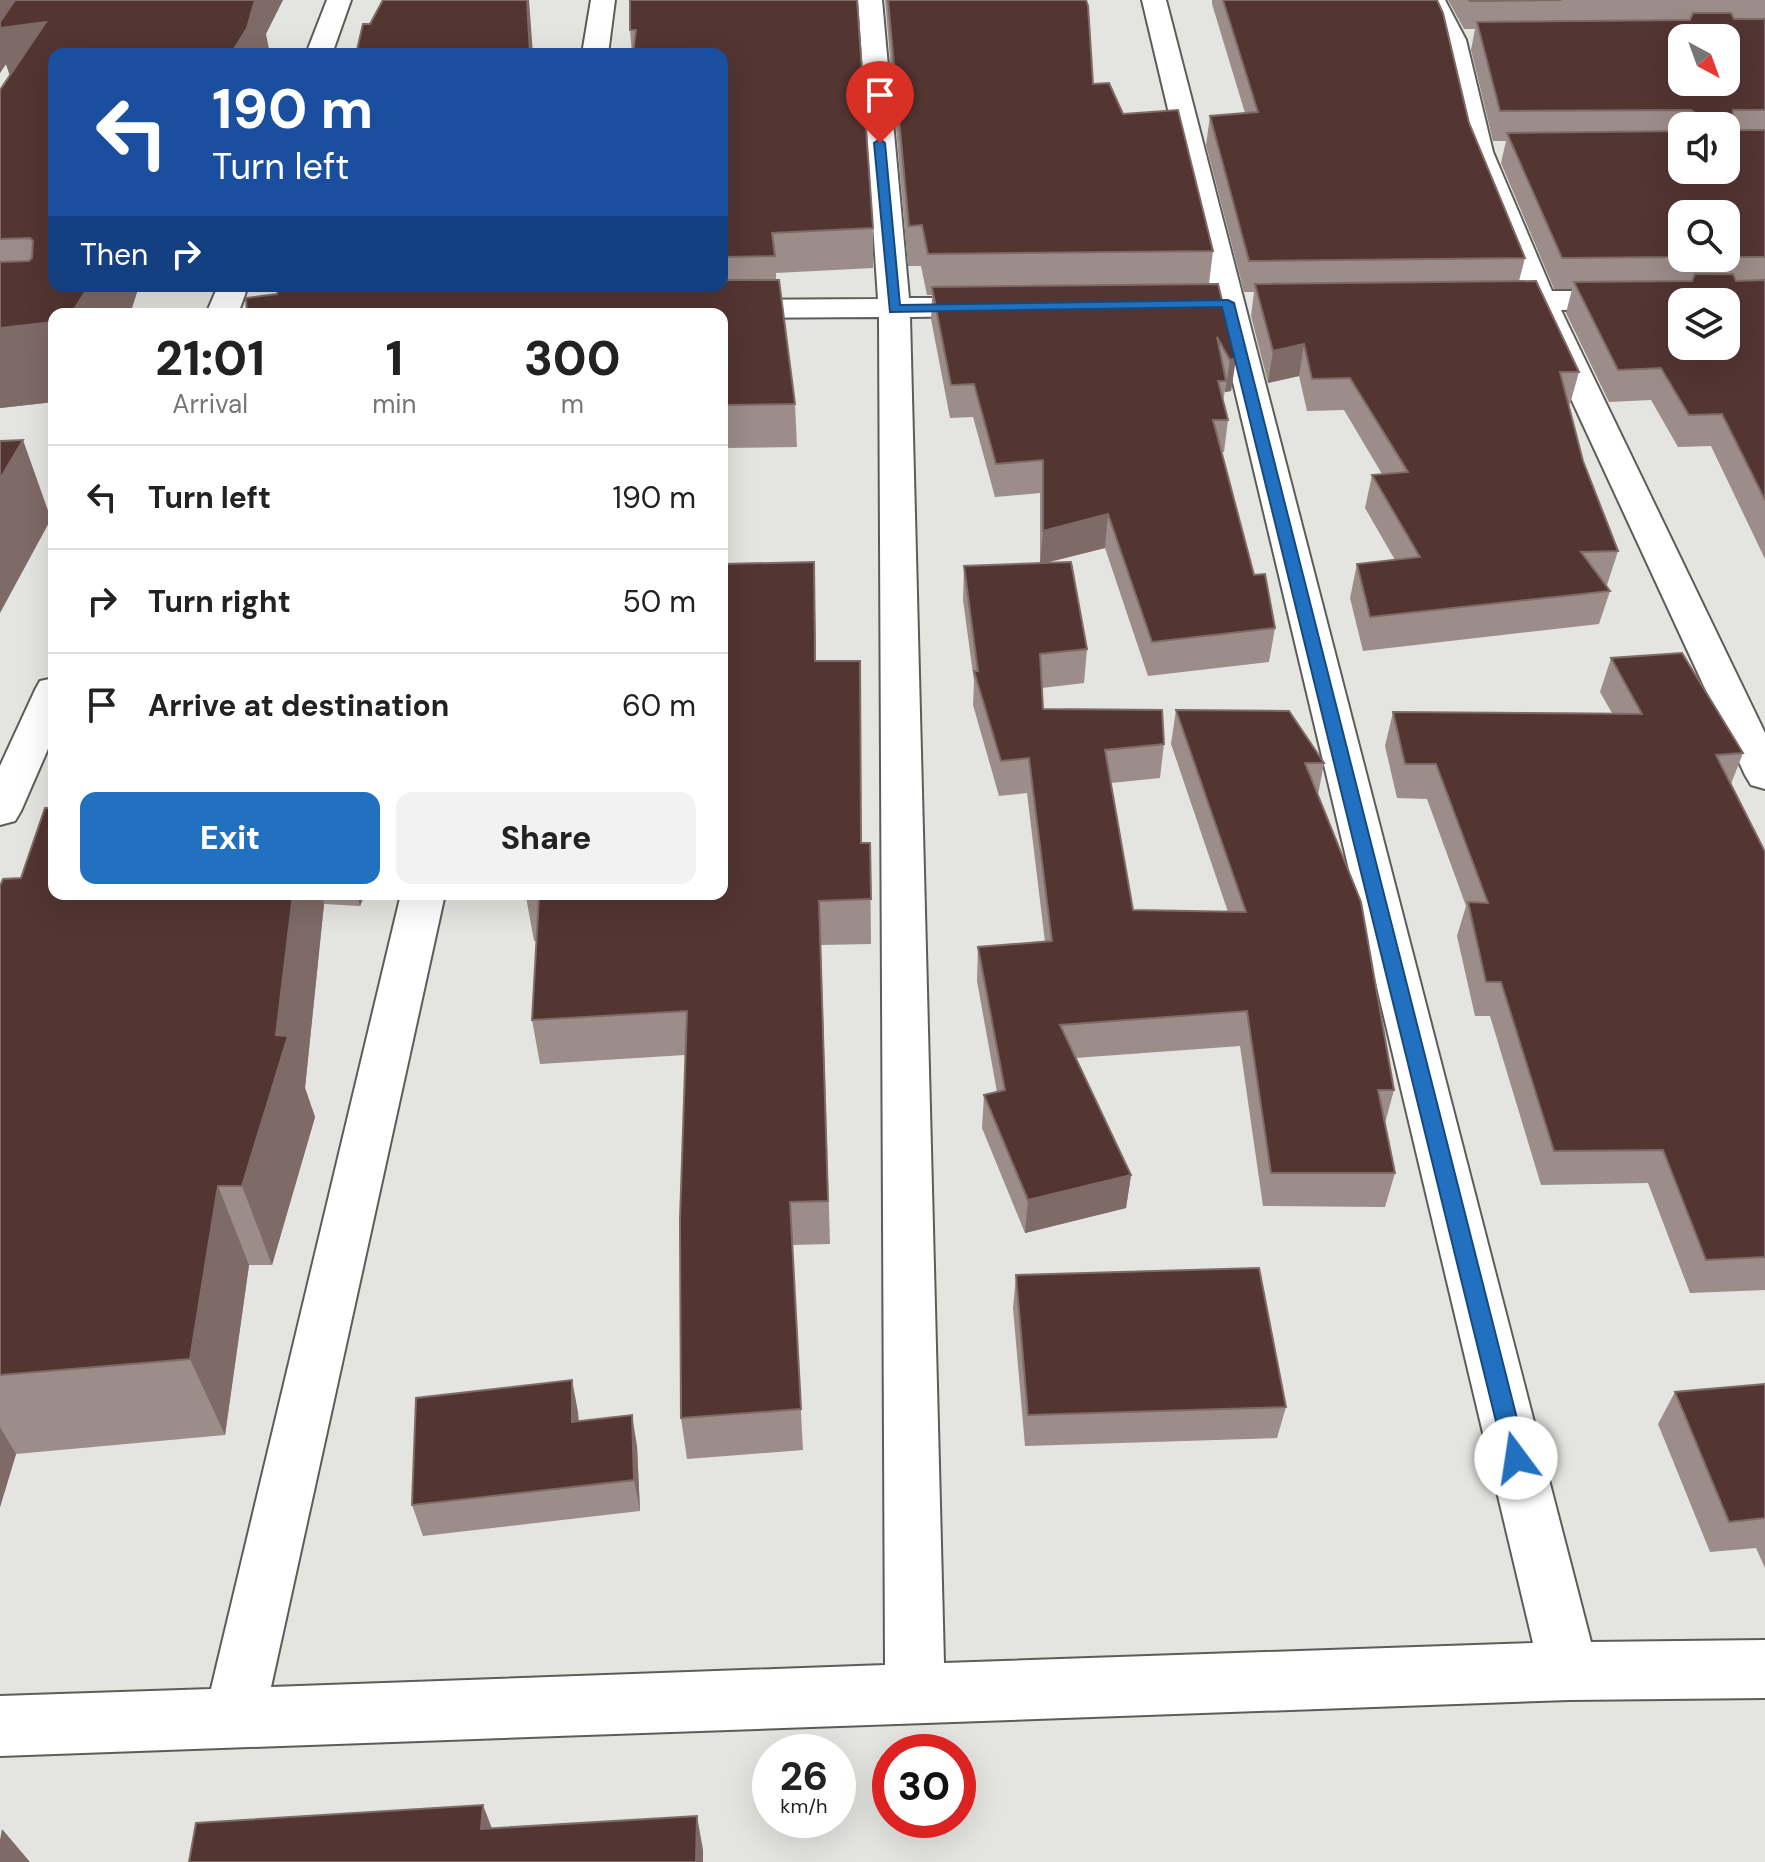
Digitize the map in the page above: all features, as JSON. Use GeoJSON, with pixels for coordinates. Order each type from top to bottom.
{"type":"FeatureCollection","features":[{"type":"Feature","properties":{"kind":"street"},"geometry":{"type":"LineString","coordinates":[[321,48],[339,0]]}},
{"type":"Feature","properties":{"kind":"street"},"geometry":{"type":"LineString","coordinates":[[596,48],[603,0]]}},
{"type":"Feature","properties":{"kind":"street"},"geometry":{"type":"LineString","coordinates":[[870,0],[894,309],[915,1696]]}},
{"type":"Feature","properties":{"kind":"street"},"geometry":{"type":"LineString","coordinates":[[1154,0],[1569,1671]]}},
{"type":"Feature","properties":{"kind":"street"},"geometry":{"type":"LineString","coordinates":[[1433,0],[1453,40],[1479,152],[1541,301],[1765,775]]}},
{"type":"Feature","properties":{"kind":"street"},"geometry":{"type":"LineString","coordinates":[[1453,40],[1484,40]]}},
{"type":"Feature","properties":{"kind":"street"},"geometry":{"type":"LineString","coordinates":[[1479,152],[1511,151]]}},
{"type":"Feature","properties":{"kind":"street"},"geometry":{"type":"LineString","coordinates":[[1455,301],[1660,300]]}},
{"type":"Feature","properties":{"kind":"street"},"geometry":{"type":"LineString","coordinates":[[728,309],[1021,307]]}},
{"type":"Feature","properties":{"kind":"street"},"geometry":{"type":"LineString","coordinates":[[0,811],[48,703]]}},
{"type":"Feature","properties":{"kind":"street"},"geometry":{"type":"LineString","coordinates":[[234,1719],[422,900]]}},
{"type":"Feature","properties":{"kind":"street"},"geometry":{"type":"LineString","coordinates":[[0,1726],[1569,1671],[1765,1669]]}},
{"type":"Feature","properties":{"kind":"building"},"geometry":{"type":"Polygon","coordinates":[[[15,0],[255,0],[247,28],[235,48],[48,48],[48,292],[85,292],[75,308],[48,308],[48,323],[0,328],[0,262],[29,261],[33,241],[30,238],[0,239],[0,90],[46,22],[0,28],[0,22],[15,0]]]}},
{"type":"Feature","properties":{"kind":"building"},"geometry":{"type":"Polygon","coordinates":[[[383,0],[527,0],[530,48],[357,48],[363,24],[370,24],[383,0]]]}},
{"type":"Feature","properties":{"kind":"building"},"geometry":{"type":"Polygon","coordinates":[[[630,0],[857,0],[873,228],[772,233],[775,256],[728,257],[728,48],[634,48],[636,30],[630,30],[630,0]]]}},
{"type":"Feature","properties":{"kind":"building"},"geometry":{"type":"Polygon","coordinates":[[[888,0],[1086,0],[1093,84],[1109,83],[1123,114],[1178,110],[1213,251],[928,254],[922,225],[909,226],[888,0]]]}},
{"type":"Feature","properties":{"kind":"building"},"geometry":{"type":"Polygon","coordinates":[[[1223,0],[1437,0],[1443,13],[1469,123],[1525,258],[1249,261],[1210,116],[1258,112],[1223,0]]]}},
{"type":"Feature","properties":{"kind":"building"},"geometry":{"type":"Polygon","coordinates":[[[1469,0],[1561,0],[1470,1],[1469,0]]]}},
{"type":"Feature","properties":{"kind":"building"},"geometry":{"type":"Polygon","coordinates":[[[1693,13],[1731,13],[1734,19],[1765,19],[1765,110],[1500,111],[1477,22],[1690,20],[1693,13]]]}},
{"type":"Feature","properties":{"kind":"building"},"geometry":{"type":"Polygon","coordinates":[[[1740,130],[1765,130],[1765,257],[1740,257],[1740,200],[1668,200],[1668,257],[1562,258],[1507,133],[1668,131],[1668,184],[1740,184],[1740,130]]]}},
{"type":"Feature","properties":{"kind":"building"},"geometry":{"type":"Polygon","coordinates":[[[1695,274],[1733,274],[1736,281],[1765,280],[1765,500],[1722,414],[1689,415],[1661,368],[1618,370],[1574,282],[1692,281],[1695,274]]]}},
{"type":"Feature","properties":{"kind":"building"},"geometry":{"type":"Polygon","coordinates":[[[728,280],[779,280],[795,404],[728,405],[728,308],[247,308],[246,298],[277,294],[728,292],[728,280]]]}},
{"type":"Feature","properties":{"kind":"building"},"geometry":{"type":"Polygon","coordinates":[[[1536,281],[1579,372],[1560,372],[1583,461],[1618,551],[1581,552],[1610,591],[1370,617],[1357,564],[1420,557],[1372,475],[1408,472],[1350,378],[1312,379],[1304,344],[1273,351],[1255,284],[1536,281]]]}},
{"type":"Feature","properties":{"kind":"building"},"geometry":{"type":"Polygon","coordinates":[[[1218,284],[1236,358],[1230,360],[1217,337],[1226,381],[1218,381],[1228,420],[1213,420],[1254,575],[1265,574],[1275,628],[1152,642],[1108,514],[1043,531],[1043,460],[996,464],[974,384],[951,385],[932,287],[1218,284]]]}},
{"type":"Feature","properties":{"kind":"building"},"geometry":{"type":"Polygon","coordinates":[[[23,440],[0,479],[0,441],[23,440]]]}},
{"type":"Feature","properties":{"kind":"building"},"geometry":{"type":"Polygon","coordinates":[[[814,562],[815,661],[860,661],[861,843],[870,843],[871,899],[819,901],[828,1201],[790,1202],[801,1409],[681,1418],[680,1220],[687,1011],[532,1020],[539,900],[728,900],[728,564],[814,562]]]}},
{"type":"Feature","properties":{"kind":"building"},"geometry":{"type":"Polygon","coordinates":[[[1071,562],[1087,649],[1040,654],[1043,709],[1162,710],[1164,744],[1105,750],[1133,910],[1246,912],[1176,710],[1289,711],[1324,763],[1305,763],[1361,902],[1394,1090],[1378,1090],[1395,1173],[1271,1173],[1247,1011],[1060,1025],[1131,1175],[1028,1200],[984,1095],[1005,1090],[978,947],[1052,941],[1029,758],[1001,761],[974,671],[978,671],[964,566],[1071,562]]]}},
{"type":"Feature","properties":{"kind":"building"},"geometry":{"type":"Polygon","coordinates":[[[1682,653],[1743,753],[1716,755],[1765,852],[1765,1257],[1706,1260],[1663,1150],[1554,1151],[1501,982],[1486,982],[1468,902],[1488,903],[1436,764],[1405,764],[1393,712],[1642,714],[1611,658],[1682,653]]]}},
{"type":"Feature","properties":{"kind":"building"},"geometry":{"type":"Polygon","coordinates":[[[45,808],[48,808],[48,900],[292,900],[276,1035],[288,1036],[242,1186],[218,1186],[190,1359],[0,1375],[0,886],[3,879],[21,878],[45,808]]]}},
{"type":"Feature","properties":{"kind":"building"},"geometry":{"type":"Polygon","coordinates":[[[1259,1268],[1286,1407],[1028,1415],[1016,1275],[1259,1268]]]}},
{"type":"Feature","properties":{"kind":"building"},"geometry":{"type":"Polygon","coordinates":[[[572,1380],[572,1422],[632,1415],[634,1480],[412,1505],[416,1398],[572,1380]]]}},
{"type":"Feature","properties":{"kind":"building"},"geometry":{"type":"Polygon","coordinates":[[[1765,1384],[1765,1518],[1729,1522],[1675,1392],[1765,1384]]]}},
{"type":"Feature","properties":{"kind":"building"},"geometry":{"type":"Polygon","coordinates":[[[483,1805],[481,1829],[697,1816],[696,1862],[189,1862],[196,1823],[483,1805]]]}},
{"type":"Feature","properties":{"kind":"route"},"geometry":{"type":"LineString","coordinates":[[880,143],[894,309],[1228,303],[1516,1458]]}}]}
